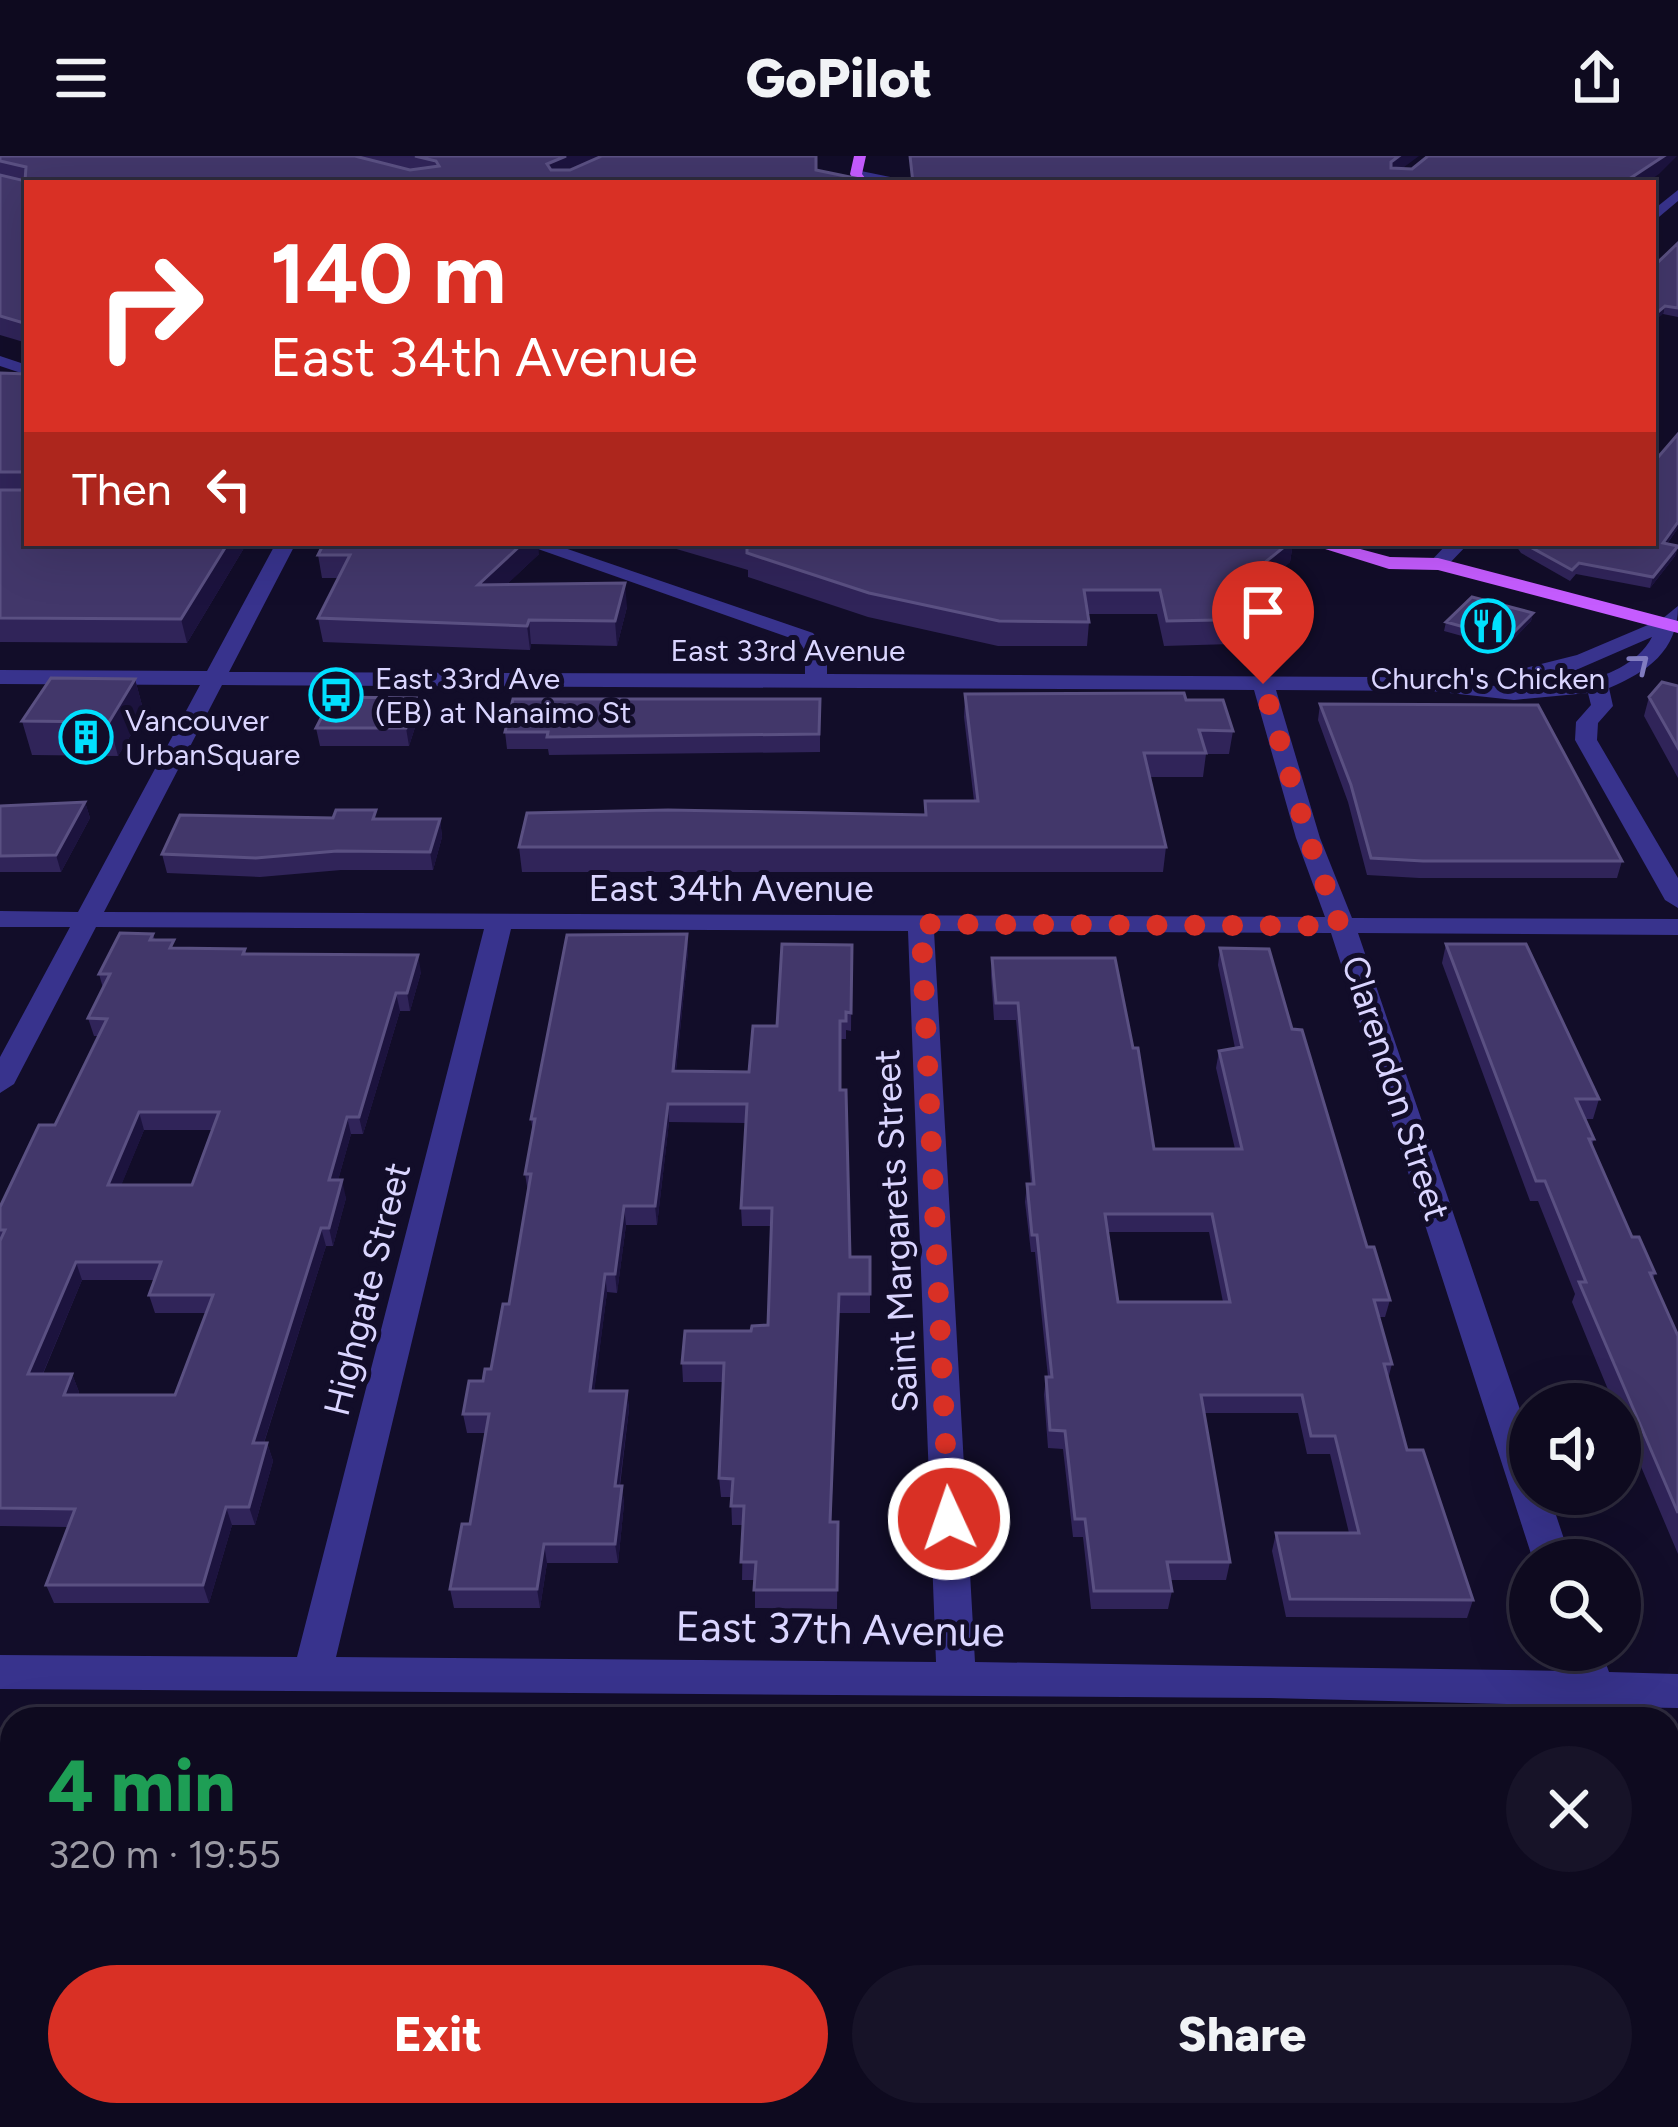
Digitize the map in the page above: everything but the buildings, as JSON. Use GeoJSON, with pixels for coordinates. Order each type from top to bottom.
{"type":"FeatureCollection","features":[{"type":"Feature","properties":{"kind":"main road"},"geometry":{"type":"LineString","coordinates":[[859,178],[860,156]]}},
{"type":"Feature","properties":{"kind":"main road"},"geometry":{"type":"LineString","coordinates":[[1327,546],[1390,563],[1438,564],[1674,621]]}},
{"type":"Feature","properties":{"kind":"main road"},"geometry":{"type":"LineString","coordinates":[[1410,546],[1438,564]]}},
{"type":"Feature","properties":{"kind":"street"},"geometry":{"type":"LineString","coordinates":[[1656,216],[1678,194]]}},
{"type":"Feature","properties":{"kind":"street"},"geometry":{"type":"LineString","coordinates":[[1656,220],[1671,224]]}},
{"type":"Feature","properties":{"kind":"street"},"geometry":{"type":"LineString","coordinates":[[0,1084],[284,546]]}},
{"type":"Feature","properties":{"kind":"street"},"geometry":{"type":"LineString","coordinates":[[540,546],[806,637],[816,651],[816,680]]}},
{"type":"Feature","properties":{"kind":"street"},"geometry":{"type":"LineString","coordinates":[[1438,564],[1456,546]]}},
{"type":"Feature","properties":{"kind":"street"},"geometry":{"type":"LineString","coordinates":[[1674,621],[1634,670],[1598,686],[1602,706],[1587,722],[1586,740],[1678,900]]}},
{"type":"Feature","properties":{"kind":"street","name":"East 33rd Avenue"},"geometry":{"type":"LineString","coordinates":[[1431,684],[1454,677],[1565,670],[1616,641],[1674,621]]}},
{"type":"Feature","properties":{"kind":"street","name":"East 33rd Avenue"},"geometry":{"type":"LineString","coordinates":[[0,677],[1431,684],[1467,690],[1598,686]]}},
{"type":"Feature","properties":{"kind":"street","name":"Clarendon Street"},"geometry":{"type":"LineString","coordinates":[[1263,684],[1308,838],[1509,1430]]}},
{"type":"Feature","properties":{"kind":"street","name":"East 34th Avenue"},"geometry":{"type":"LineString","coordinates":[[0,919],[1678,927]]}},
{"type":"Feature","properties":{"kind":"street","name":"Highgate Street"},"geometry":{"type":"LineString","coordinates":[[312,1674],[499,923]]}},
{"type":"Feature","properties":{"kind":"street","name":"Saint Margarets Street"},"geometry":{"type":"LineString","coordinates":[[921,924],[956,1678]]}},
{"type":"Feature","properties":{"kind":"street","name":"East 37th Avenue"},"geometry":{"type":"LineString","coordinates":[[0,1672],[956,1678],[1678,1690]]}},
{"type":"Feature","properties":{"kind":"place","name":"Church's Chicken"},"geometry":{"type":"Point","coordinates":[1488,626]}},
{"type":"Feature","properties":{"kind":"place","name":"East 33rd Ave (EB) at Nanaimo St"},"geometry":{"type":"Point","coordinates":[336,695]}},
{"type":"Feature","properties":{"kind":"place","name":"Vancouver UrbanSquare"},"geometry":{"type":"Point","coordinates":[86,737]}},
{"type":"Feature","properties":{"kind":"route"},"geometry":{"type":"LineString","coordinates":[[949,1519],[921,924],[1340,926],[1308,838],[1263,684]]}}]}
